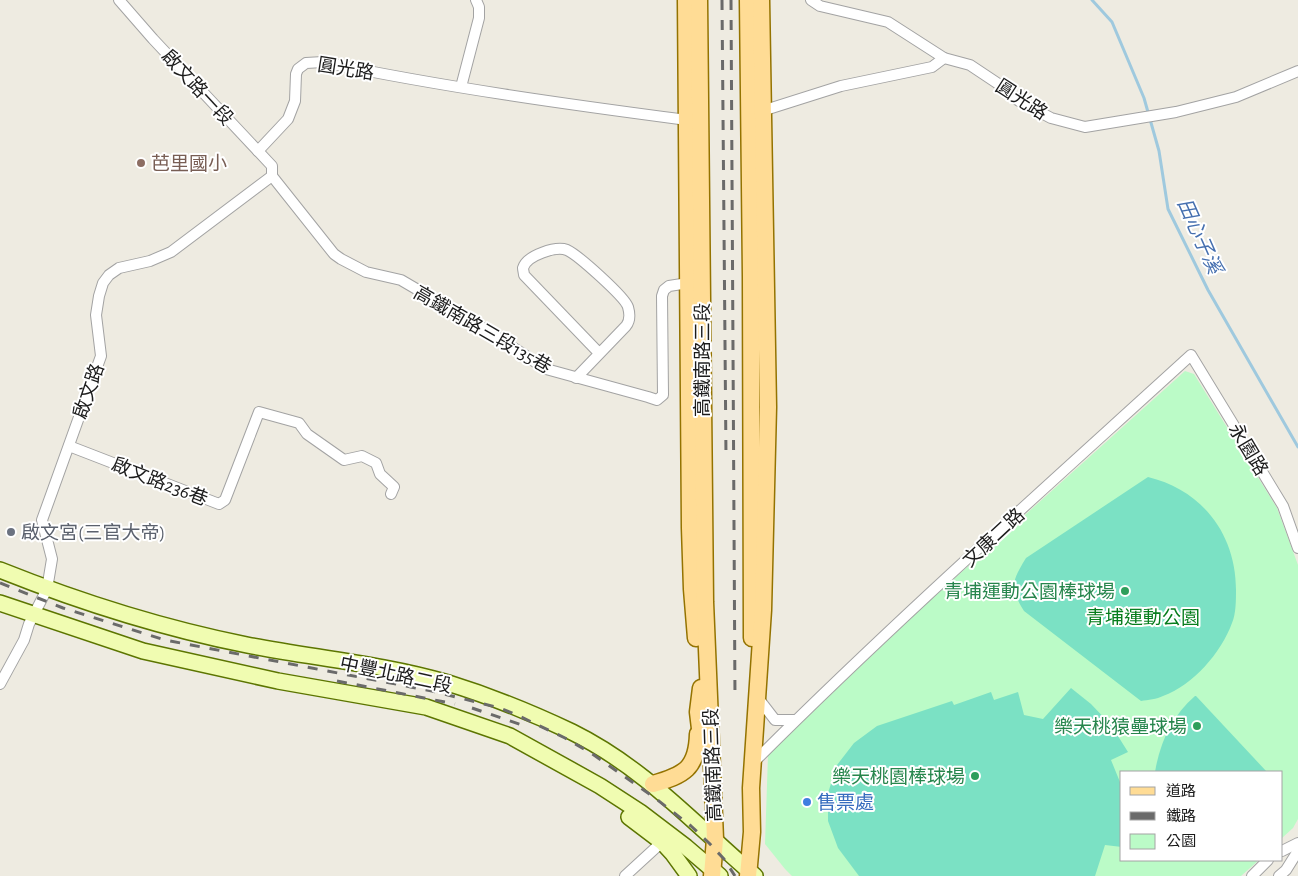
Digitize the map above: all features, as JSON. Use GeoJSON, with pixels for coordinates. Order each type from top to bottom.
{"type":"FeatureCollection","features":[{"type":"Feature","properties":{"kind":"main road","name":"高鐵南路三段"},"geometry":{"type":"LineString","coordinates":[[686,0],[690,546],[701,689],[698,712],[707,798],[715,839]]}},
{"type":"Feature","properties":{"kind":"main road","name":"高鐵南路三段"},"geometry":{"type":"LineString","coordinates":[[700,0],[705,602],[715,839]]}},
{"type":"Feature","properties":{"kind":"main road","name":"高鐵南路三段"},"geometry":{"type":"LineString","coordinates":[[748,0],[751,277],[752,763]]}},
{"type":"Feature","properties":{"kind":"main road","name":"高鐵南路三段"},"geometry":{"type":"LineString","coordinates":[[754,875],[750,788],[763,610],[768,407],[763,208],[761,0]]}},
{"type":"Feature","properties":{"kind":"main road"},"geometry":{"type":"LineString","coordinates":[[751,277],[763,208]]}},
{"type":"Feature","properties":{"kind":"main road"},"geometry":{"type":"LineString","coordinates":[[688,283],[701,230]]}},
{"type":"Feature","properties":{"kind":"main road","name":"中豐北路二段"},"geometry":{"type":"LineString","coordinates":[[0,570],[47,589],[142,620],[246,645],[402,672],[447,683],[524,711],[573,733],[598,747],[653,784],[754,875]]}},
{"type":"Feature","properties":{"kind":"main road","name":"中豐北路二段"},"geometry":{"type":"LineString","coordinates":[[0,604],[143,651],[278,681],[426,707],[510,736],[600,786],[640,812],[686,847],[715,874]]}},
{"type":"Feature","properties":{"kind":"main road"},"geometry":{"type":"LineString","coordinates":[[701,689],[713,766]]}},
{"type":"Feature","properties":{"kind":"main road"},"geometry":{"type":"LineString","coordinates":[[653,784],[679,776],[693,763],[698,744],[698,712]]}},
{"type":"Feature","properties":{"kind":"main road"},"geometry":{"type":"LineString","coordinates":[[629,817],[662,842],[674,854],[689,876]]}},
{"type":"Feature","properties":{"kind":"main road"},"geometry":{"type":"LineString","coordinates":[[715,839],[715,874]]}},
{"type":"Feature","properties":{"kind":"street","name":"啟文路一段"},"geometry":{"type":"LineString","coordinates":[[119,0],[153,40],[272,166],[272,176]]}},
{"type":"Feature","properties":{"kind":"street"},"geometry":{"type":"LineString","coordinates":[[461,88],[479,18],[479,7],[476,0]]}},
{"type":"Feature","properties":{"kind":"street","name":"圓光路"},"geometry":{"type":"LineString","coordinates":[[811,0],[820,6],[888,22],[944,58],[970,64],[1019,101],[1051,118],[1085,127],[1176,112],[1236,97],[1298,71]]}},
{"type":"Feature","properties":{"kind":"street"},"geometry":{"type":"LineString","coordinates":[[762,111],[841,86],[932,68],[944,58]]}},
{"type":"Feature","properties":{"kind":"street","name":"圓光路"},"geometry":{"type":"LineString","coordinates":[[258,151],[288,119],[295,101],[296,74],[298,68],[306,63],[323,62],[461,88],[687,120]]}},
{"type":"Feature","properties":{"kind":"street","name":"高鐵南路三段135巷"},"geometry":{"type":"LineString","coordinates":[[272,176],[334,254],[341,259],[366,272],[401,280],[483,328],[546,369],[658,400],[664,395],[662,296],[664,290],[670,286],[688,283]]}},
{"type":"Feature","properties":{"kind":"street","name":"啟文路"},"geometry":{"type":"LineString","coordinates":[[0,684],[24,640],[47,589],[52,559],[42,520],[101,356],[96,315],[103,283],[109,274],[119,268],[171,252],[272,176]]}},
{"type":"Feature","properties":{"kind":"street"},"geometry":{"type":"LineString","coordinates":[[576,378],[599,354],[629,321],[628,308],[623,299],[579,258],[565,250],[552,250],[538,254],[528,260],[523,268],[524,275],[599,354]]}},
{"type":"Feature","properties":{"kind":"street","name":"文康二路"},"geometry":{"type":"LineString","coordinates":[[752,763],[795,720],[1191,355]]}},
{"type":"Feature","properties":{"kind":"street","name":"永園路"},"geometry":{"type":"LineString","coordinates":[[1191,355],[1283,506],[1298,548]]}},
{"type":"Feature","properties":{"kind":"street","name":"啟文路236巷"},"geometry":{"type":"LineString","coordinates":[[69,446],[220,504],[224,500],[259,412],[299,423],[307,434],[344,460],[362,456],[376,463],[380,474],[394,487],[391,494]]}},
{"type":"Feature","properties":{"kind":"street"},"geometry":{"type":"LineString","coordinates":[[758,698],[775,720],[795,720]]}},
{"type":"Feature","properties":{"kind":"street"},"geometry":{"type":"LineString","coordinates":[[625,876],[662,842]]}},
{"type":"Feature","properties":{"kind":"street"},"geometry":{"type":"LineString","coordinates":[[1283,850],[1298,843]]}},
{"type":"Feature","properties":{"kind":"street"},"geometry":{"type":"LineString","coordinates":[[1279,876],[1286,870],[1298,851]]}},
{"type":"Feature","properties":{"kind":"street"},"geometry":{"type":"LineString","coordinates":[[1252,876],[1267,861]]}},
{"type":"Feature","properties":{"kind":"green space","name":"青埔運動公園"},"geometry":{"type":"Polygon","coordinates":[[[1185,371],[1194,374],[1277,508],[1298,565],[1298,819],[1293,828],[1283,837],[1283,771],[1120,771],[1120,861],[1258,861],[1241,876],[792,876],[765,844],[768,755],[906,622],[1185,371]]]}},
{"type":"Feature","properties":{"kind":"green space","name":"青埔運動公園棒球場"},"geometry":{"type":"Polygon","coordinates":[[[1148,477],[1167,483],[1185,492],[1212,517],[1230,551],[1234,570],[1236,607],[1232,623],[1221,646],[1205,667],[1174,691],[1158,698],[1141,701],[1024,611],[1016,596],[1014,584],[1026,558],[1148,477]]]}},
{"type":"Feature","properties":{"kind":"green space","name":"樂天桃園棒球場"},"geometry":{"type":"Polygon","coordinates":[[[1071,688],[1091,704],[1111,725],[1128,752],[1111,760],[1120,782],[1120,847],[1105,845],[1095,876],[859,876],[838,848],[828,821],[828,793],[837,765],[854,743],[877,726],[952,701],[954,705],[991,692],[994,700],[1018,692],[1024,715],[1043,719],[1071,688]]]}},
{"type":"Feature","properties":{"kind":"green space","name":"樂天桃猿壘球場"},"geometry":{"type":"Polygon","coordinates":[[[1196,696],[1266,771],[1155,771],[1160,750],[1168,730],[1187,704],[1196,696]]]}},
{"type":"Feature","properties":{"kind":"waterway","name":"田心子溪"},"geometry":{"type":"LineString","coordinates":[[1092,0],[1112,22],[1144,98],[1159,151],[1168,209],[1208,290],[1298,447]]}},
{"type":"Feature","properties":{"kind":"railway"},"geometry":{"type":"LineString","coordinates":[[722,0],[726,457]]}},
{"type":"Feature","properties":{"kind":"railway"},"geometry":{"type":"LineString","coordinates":[[731,0],[735,699]]}},
{"type":"Feature","properties":{"kind":"railway"},"geometry":{"type":"LineString","coordinates":[[0,583],[63,608],[165,640],[432,691],[500,708],[565,738],[591,753],[655,798],[691,826],[709,843],[724,859],[735,876]]}},
{"type":"Feature","properties":{"kind":"railway"},"geometry":{"type":"LineString","coordinates":[[337,681],[455,704]]}},
{"type":"Feature","properties":{"kind":"railway"},"geometry":{"type":"LineString","coordinates":[[472,708],[522,725]]}},
{"type":"Feature","properties":{"kind":"place","name":"芭里國小"},"geometry":{"type":"Point","coordinates":[141,163]}},
{"type":"Feature","properties":{"kind":"place","name":"啟文宮(三官大帝)"},"geometry":{"type":"Point","coordinates":[11,532]}},
{"type":"Feature","properties":{"kind":"place","name":"青埔運動公園棒球場"},"geometry":{"type":"Point","coordinates":[1125,591]}},
{"type":"Feature","properties":{"kind":"place","name":"樂天桃猿壘球場"},"geometry":{"type":"Point","coordinates":[1197,726]}},
{"type":"Feature","properties":{"kind":"place","name":"樂天桃園棒球場"},"geometry":{"type":"Point","coordinates":[975,776]}},
{"type":"Feature","properties":{"kind":"place","name":"售票處"},"geometry":{"type":"Point","coordinates":[807,802]}}]}
